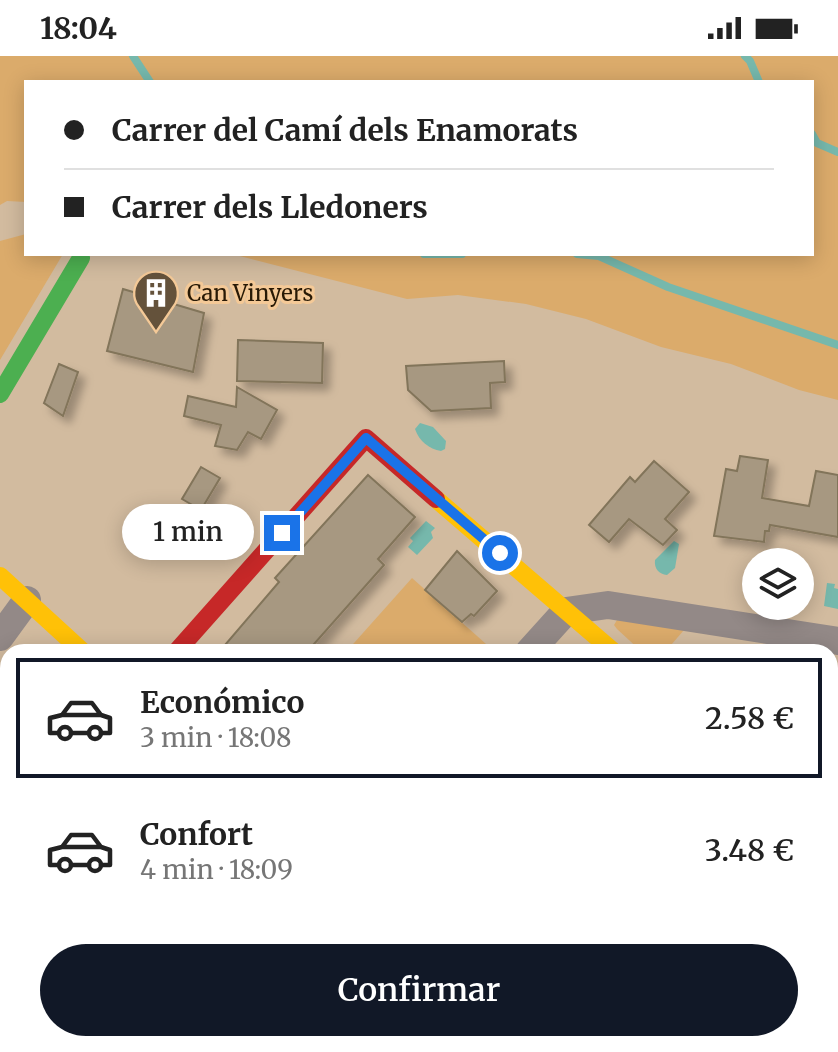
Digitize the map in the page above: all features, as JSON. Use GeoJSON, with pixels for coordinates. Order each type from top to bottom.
{"type":"FeatureCollection","features":[{"type":"Feature","properties":{"kind":"street"},"geometry":{"type":"LineString","coordinates":[[0,394],[81,258]]}},
{"type":"Feature","properties":{"kind":"street"},"geometry":{"type":"LineString","coordinates":[[183,644],[366,438],[605,644]]}},
{"type":"Feature","properties":{"kind":"street"},"geometry":{"type":"LineString","coordinates":[[0,576],[74,644]]}},
{"type":"Feature","properties":{"kind":"street"},"geometry":{"type":"LineString","coordinates":[[0,637],[27,600]]}},
{"type":"Feature","properties":{"kind":"street"},"geometry":{"type":"LineString","coordinates":[[536,644],[566,611],[608,605],[838,641]]}},
{"type":"Feature","properties":{"kind":"shaded area"},"geometry":{"type":"Polygon","coordinates":[[[0,56],[838,56],[838,400],[799,390],[731,364],[661,347],[586,319],[526,304],[458,295],[407,299],[240,256],[814,256],[814,80],[24,80],[24,202],[7,201],[0,205],[0,56]]]}},
{"type":"Feature","properties":{"kind":"shaded area"},"geometry":{"type":"Polygon","coordinates":[[[24,235],[24,256],[62,256],[0,360],[0,241],[24,235]]]}},
{"type":"Feature","properties":{"kind":"shaded area"},"geometry":{"type":"Polygon","coordinates":[[[412,578],[486,644],[353,644],[412,578]]]}},
{"type":"Feature","properties":{"kind":"shaded area"},"geometry":{"type":"Polygon","coordinates":[[[617,620],[684,630],[672,644],[633,644],[614,625],[617,620]]]}},
{"type":"Feature","properties":{"kind":"water"},"geometry":{"type":"Polygon","coordinates":[[[420,423],[433,427],[446,441],[445,449],[437,450],[422,441],[415,429],[420,423]]]}},
{"type":"Feature","properties":{"kind":"water"},"geometry":{"type":"Polygon","coordinates":[[[426,521],[435,528],[431,532],[433,538],[417,555],[408,547],[413,541],[410,538],[426,521]]]}},
{"type":"Feature","properties":{"kind":"water"},"geometry":{"type":"Polygon","coordinates":[[[674,541],[679,544],[675,568],[667,575],[659,572],[655,560],[674,541]]]}},
{"type":"Feature","properties":{"kind":"water"},"geometry":{"type":"Polygon","coordinates":[[[827,583],[835,584],[834,588],[838,589],[838,609],[824,606],[827,583]]]}},
{"type":"Feature","properties":{"kind":"building","name":"Can Vinyers"},"geometry":{"type":"Polygon","coordinates":[[[123,289],[204,313],[193,372],[107,351],[123,289]]]}},
{"type":"Feature","properties":{"kind":"building"},"geometry":{"type":"Polygon","coordinates":[[[238,340],[323,343],[322,383],[237,381],[238,340]]]}},
{"type":"Feature","properties":{"kind":"building"},"geometry":{"type":"Polygon","coordinates":[[[504,361],[505,382],[490,383],[491,408],[431,411],[408,390],[406,366],[504,361]]]}},
{"type":"Feature","properties":{"kind":"building"},"geometry":{"type":"Polygon","coordinates":[[[59,364],[78,372],[63,416],[44,403],[59,364]]]}},
{"type":"Feature","properties":{"kind":"building"},"geometry":{"type":"Polygon","coordinates":[[[237,387],[277,410],[261,439],[248,432],[237,450],[215,446],[221,425],[184,416],[188,396],[236,407],[237,387]]]}},
{"type":"Feature","properties":{"kind":"building"},"geometry":{"type":"Polygon","coordinates":[[[740,456],[768,460],[762,498],[809,506],[816,471],[838,475],[838,537],[770,525],[769,531],[765,531],[764,542],[714,536],[726,469],[737,471],[740,456]]]}},
{"type":"Feature","properties":{"kind":"building"},"geometry":{"type":"Polygon","coordinates":[[[654,461],[689,492],[665,519],[677,530],[663,545],[629,519],[609,542],[589,525],[630,477],[635,482],[654,461]]]}},
{"type":"Feature","properties":{"kind":"building"},"geometry":{"type":"Polygon","coordinates":[[[201,467],[220,478],[201,510],[182,499],[201,467]]]}},
{"type":"Feature","properties":{"kind":"building"},"geometry":{"type":"Polygon","coordinates":[[[368,475],[415,517],[378,559],[384,565],[314,644],[226,644],[279,582],[275,578],[368,475]]]}},
{"type":"Feature","properties":{"kind":"building"},"geometry":{"type":"Polygon","coordinates":[[[457,551],[497,591],[474,616],[471,614],[462,622],[425,590],[457,551]]]}},
{"type":"Feature","properties":{"kind":"waterway"},"geometry":{"type":"LineString","coordinates":[[133,56],[149,80]]}},
{"type":"Feature","properties":{"kind":"waterway"},"geometry":{"type":"LineString","coordinates":[[745,56],[758,80]]}},
{"type":"Feature","properties":{"kind":"waterway"},"geometry":{"type":"LineString","coordinates":[[814,138],[817,143],[838,152]]}},
{"type":"Feature","properties":{"kind":"waterway"},"geometry":{"type":"LineString","coordinates":[[599,256],[668,287],[838,345]]}},
{"type":"Feature","properties":{"kind":"traffic: fast"},"geometry":{"type":"LineString","coordinates":[[0,394],[81,258]]}},
{"type":"Feature","properties":{"kind":"traffic: slow"},"geometry":{"type":"LineString","coordinates":[[436,499],[605,644]]}},
{"type":"Feature","properties":{"kind":"traffic: slow"},"geometry":{"type":"LineString","coordinates":[[0,576],[74,644]]}},
{"type":"Feature","properties":{"kind":"traffic: jam"},"geometry":{"type":"LineString","coordinates":[[183,644],[366,438],[436,499]]}},
{"type":"Feature","properties":{"kind":"place","name":"Can Vinyers"},"geometry":{"type":"Point","coordinates":[156,332]}},
{"type":"Feature","properties":{"kind":"route"},"geometry":{"type":"LineString","coordinates":[[282,533],[366,438],[500,553]]}}]}
